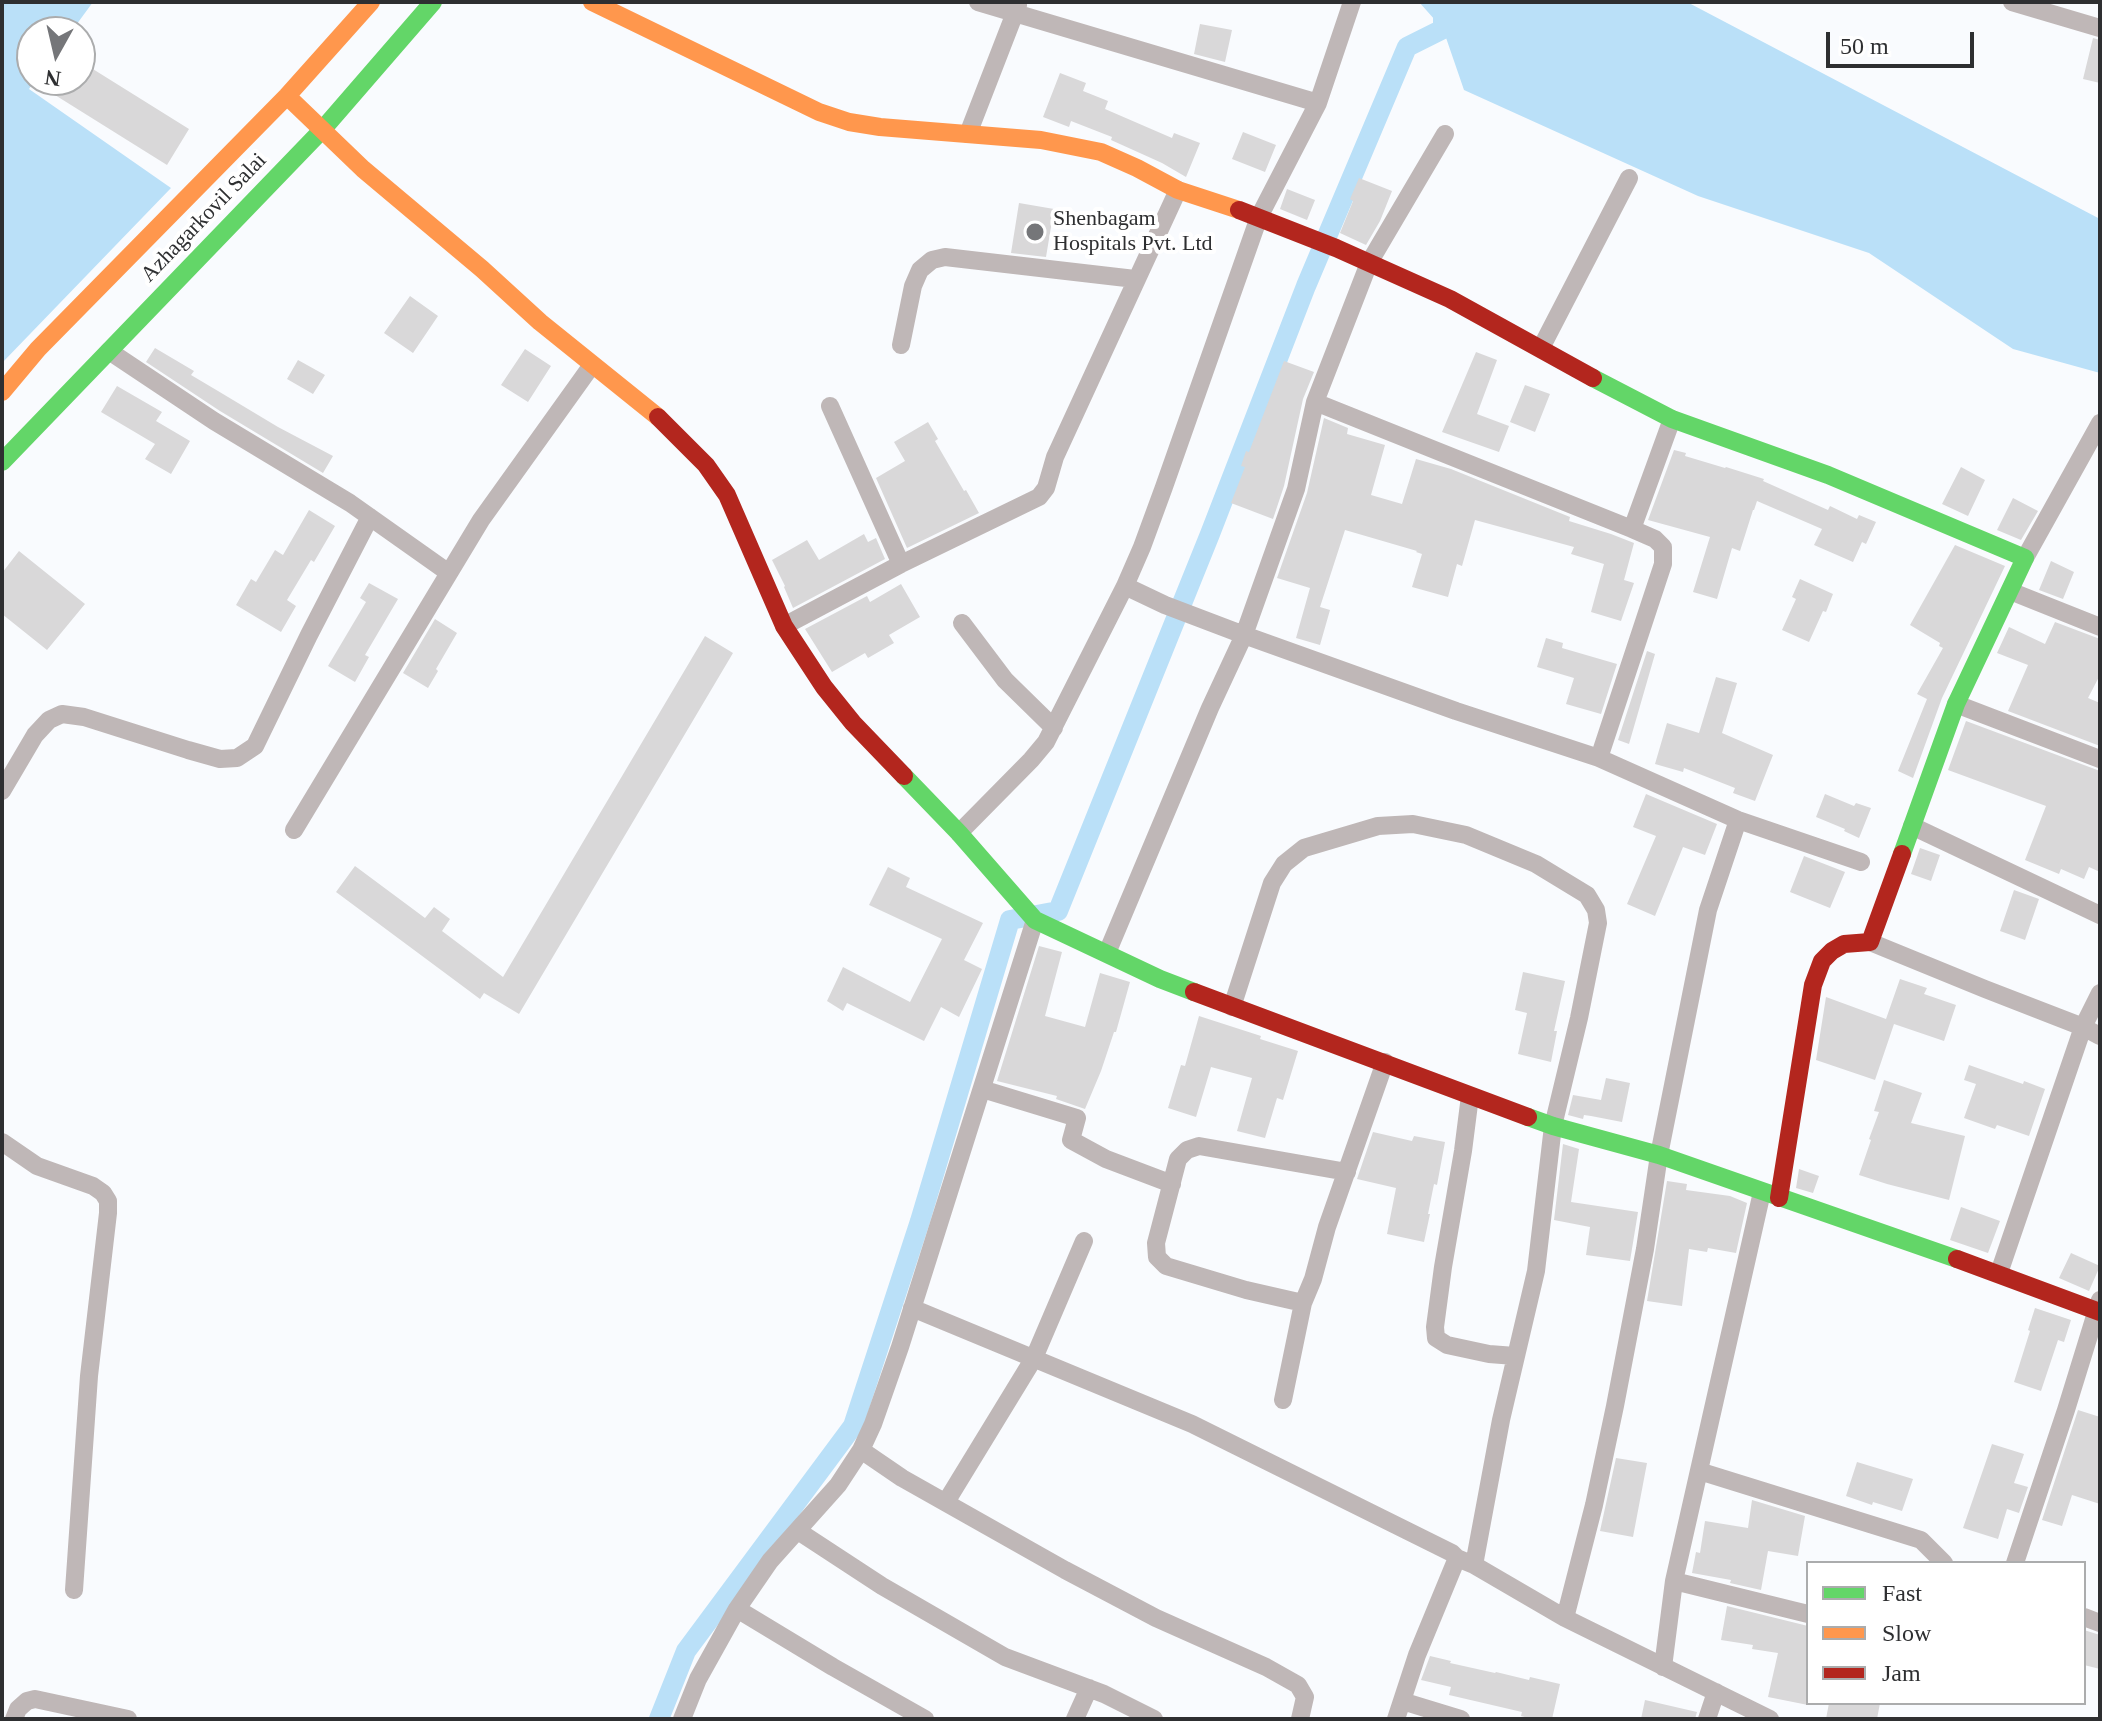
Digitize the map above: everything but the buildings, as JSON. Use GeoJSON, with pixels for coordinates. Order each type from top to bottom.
{"type":"FeatureCollection","features":[{"type":"Feature","properties":{"kind":"street","name":"Azhagarkovil Salai"},"geometry":{"type":"LineString","coordinates":[[2,392],[38,349],[287,96],[371,2]]}},
{"type":"Feature","properties":{"kind":"street","name":"Azhagarkovil Salai"},"geometry":{"type":"LineString","coordinates":[[2,462],[323,129],[433,2]]}},
{"type":"Feature","properties":{"kind":"street"},"geometry":{"type":"LineString","coordinates":[[592,2],[819,112],[849,122],[1041,140],[1101,152],[1178,190],[1259,217],[1450,299],[1672,419],[1828,475],[2025,558]]}},
{"type":"Feature","properties":{"kind":"street"},"geometry":{"type":"LineString","coordinates":[[978,2],[1017,8],[1318,103]]}},
{"type":"Feature","properties":{"kind":"street"},"geometry":{"type":"LineString","coordinates":[[959,833],[1046,742],[1125,586],[1164,487],[1259,217],[1318,103],[1352,2]]}},
{"type":"Feature","properties":{"kind":"street"},"geometry":{"type":"LineString","coordinates":[[2012,2],[2100,28]]}},
{"type":"Feature","properties":{"kind":"street"},"geometry":{"type":"LineString","coordinates":[[968,134],[1017,8]]}},
{"type":"Feature","properties":{"kind":"street"},"geometry":{"type":"LineString","coordinates":[[287,96],[363,169],[592,365],[667,424],[706,465],[727,495],[784,626],[824,687],[853,723],[959,833],[1032,916],[1160,979],[1470,1096],[1553,1126],[1659,1155],[2099,1308],[2016,1561]]}},
{"type":"Feature","properties":{"kind":"street"},"geometry":{"type":"LineString","coordinates":[[1107,953],[1244,635],[1296,489],[1315,402],[1369,263],[1445,134]]}},
{"type":"Feature","properties":{"kind":"street"},"geometry":{"type":"LineString","coordinates":[[1541,348],[1629,178]]}},
{"type":"Feature","properties":{"kind":"street"},"geometry":{"type":"LineString","coordinates":[[784,626],[901,564],[1039,497],[1046,488],[1055,457],[1178,190]]}},
{"type":"Feature","properties":{"kind":"street"},"geometry":{"type":"LineString","coordinates":[[901,345],[913,286],[920,270],[932,260],[945,257],[1135,279]]}},
{"type":"Feature","properties":{"kind":"street"},"geometry":{"type":"LineString","coordinates":[[109,351],[214,421],[350,503],[449,573]]}},
{"type":"Feature","properties":{"kind":"street"},"geometry":{"type":"LineString","coordinates":[[294,830],[481,520],[592,365]]}},
{"type":"Feature","properties":{"kind":"street"},"geometry":{"type":"LineString","coordinates":[[1315,402],[1632,529],[1655,539],[1663,547],[1663,564],[1599,758]]}},
{"type":"Feature","properties":{"kind":"street"},"geometry":{"type":"LineString","coordinates":[[830,406],[901,564]]}},
{"type":"Feature","properties":{"kind":"street"},"geometry":{"type":"LineString","coordinates":[[1632,529],[1672,419]]}},
{"type":"Feature","properties":{"kind":"street"},"geometry":{"type":"LineString","coordinates":[[1870,942],[1956,704],[2025,558],[2100,423]]}},
{"type":"Feature","properties":{"kind":"street"},"geometry":{"type":"LineString","coordinates":[[2,791],[35,735],[49,720],[62,714],[84,717],[220,759],[237,758],[255,746],[370,517]]}},
{"type":"Feature","properties":{"kind":"street"},"geometry":{"type":"LineString","coordinates":[[1125,586],[1244,635],[1456,711],[1599,758],[1738,820],[1861,862]]}},
{"type":"Feature","properties":{"kind":"street"},"geometry":{"type":"LineString","coordinates":[[2010,591],[2100,627]]}},
{"type":"Feature","properties":{"kind":"street"},"geometry":{"type":"LineString","coordinates":[[962,623],[1005,680],[1054,728]]}},
{"type":"Feature","properties":{"kind":"street"},"geometry":{"type":"LineString","coordinates":[[1956,704],[2100,759]]}},
{"type":"Feature","properties":{"kind":"street"},"geometry":{"type":"LineString","coordinates":[[1565,1618],[1615,1406],[1645,1249],[1659,1155],[1708,910],[1738,820]]}},
{"type":"Feature","properties":{"kind":"street"},"geometry":{"type":"LineString","coordinates":[[1232,1007],[1272,883],[1284,864],[1304,848],[1378,826],[1413,824],[1466,835],[1536,864],[1587,895],[1596,910],[1598,923],[1553,1126],[1536,1271],[1466,1561],[1417,1655],[1399,1710],[1461,1719]]}},
{"type":"Feature","properties":{"kind":"street"},"geometry":{"type":"LineString","coordinates":[[1912,826],[2100,915]]}},
{"type":"Feature","properties":{"kind":"street"},"geometry":{"type":"LineString","coordinates":[[682,1719],[698,1679],[737,1609],[770,1561],[838,1485],[861,1450],[884,1396],[982,1089],[1032,916]]}},
{"type":"Feature","properties":{"kind":"street"},"geometry":{"type":"LineString","coordinates":[[1663,1667],[1674,1581],[1699,1471],[1771,1195],[1813,985],[1822,961],[1844,944],[1870,942],[2092,1031]]}},
{"type":"Feature","properties":{"kind":"street"},"geometry":{"type":"LineString","coordinates":[[1999,1273],[2092,1031],[2100,993]]}},
{"type":"Feature","properties":{"kind":"street"},"geometry":{"type":"LineString","coordinates":[[1283,1400],[1303,1303],[1385,1062]]}},
{"type":"Feature","properties":{"kind":"street"},"geometry":{"type":"LineString","coordinates":[[982,1089],[1077,1118],[1071,1140],[1106,1159],[1172,1184]]}},
{"type":"Feature","properties":{"kind":"street"},"geometry":{"type":"LineString","coordinates":[[1470,1096],[1443,1267],[1436,1338],[1447,1345],[1515,1356]]}},
{"type":"Feature","properties":{"kind":"street"},"geometry":{"type":"LineString","coordinates":[[2,1142],[37,1166],[93,1186],[108,1201],[89,1376],[74,1590]]}},
{"type":"Feature","properties":{"kind":"street"},"geometry":{"type":"LineString","coordinates":[[1303,1303],[1166,1266],[1157,1257],[1156,1243],[1178,1159],[1187,1150],[1199,1146],[1347,1172]]}},
{"type":"Feature","properties":{"kind":"street"},"geometry":{"type":"LineString","coordinates":[[946,1502],[1034,1358],[1084,1241]]}},
{"type":"Feature","properties":{"kind":"street"},"geometry":{"type":"LineString","coordinates":[[912,1308],[1192,1424],[1452,1553],[1565,1618],[1770,1719]]}},
{"type":"Feature","properties":{"kind":"street"},"geometry":{"type":"LineString","coordinates":[[861,1450],[902,1478],[1065,1570],[1156,1618],[1252,1660],[1298,1685],[1305,1697],[1300,1719]]}},
{"type":"Feature","properties":{"kind":"street"},"geometry":{"type":"LineString","coordinates":[[1699,1471],[1921,1540],[1942,1561]]}},
{"type":"Feature","properties":{"kind":"street"},"geometry":{"type":"LineString","coordinates":[[798,1531],[894,1593],[1005,1657],[1089,1688],[1154,1719]]}},
{"type":"Feature","properties":{"kind":"street"},"geometry":{"type":"LineString","coordinates":[[1674,1581],[1806,1614]]}},
{"type":"Feature","properties":{"kind":"street"},"geometry":{"type":"LineString","coordinates":[[737,1609],[925,1719]]}},
{"type":"Feature","properties":{"kind":"street"},"geometry":{"type":"LineString","coordinates":[[1075,1719],[1089,1688]]}},
{"type":"Feature","properties":{"kind":"street"},"geometry":{"type":"LineString","coordinates":[[1707,1719],[1716,1692]]}},
{"type":"Feature","properties":{"kind":"street"},"geometry":{"type":"LineString","coordinates":[[14,1719],[18,1709],[35,1699],[128,1719]]}},
{"type":"Feature","properties":{"kind":"water"},"geometry":{"type":"Polygon","coordinates":[[[2,2],[93,2],[83,16],[16,16],[16,96],[39,96],[171,188],[2,363],[2,2]]]}},
{"type":"Feature","properties":{"kind":"water"},"geometry":{"type":"Polygon","coordinates":[[[1419,2],[1687,2],[2100,219],[2100,373],[2013,349],[1869,253],[1698,196],[1464,90],[1443,29],[1419,2]]]}},
{"type":"Feature","properties":{"kind":"waterway"},"geometry":{"type":"LineString","coordinates":[[659,1719],[686,1651],[853,1426],[920,1221],[1010,920],[1058,911],[1306,286],[1407,47],[1443,29],[1443,2]]}},
{"type":"Feature","properties":{"kind":"traffic: fast"},"geometry":{"type":"LineString","coordinates":[[2,462],[323,129],[433,2]]}},
{"type":"Feature","properties":{"kind":"traffic: fast"},"geometry":{"type":"LineString","coordinates":[[1593,378],[1672,419],[1828,475],[2025,558],[1956,704],[1902,854]]}},
{"type":"Feature","properties":{"kind":"traffic: fast"},"geometry":{"type":"LineString","coordinates":[[904,776],[1035,920],[1194,992]]}},
{"type":"Feature","properties":{"kind":"traffic: fast"},"geometry":{"type":"LineString","coordinates":[[1528,1117],[1659,1155],[1957,1259]]}},
{"type":"Feature","properties":{"kind":"traffic: slow"},"geometry":{"type":"LineString","coordinates":[[2,392],[38,349],[287,96],[371,2]]}},
{"type":"Feature","properties":{"kind":"traffic: slow"},"geometry":{"type":"LineString","coordinates":[[592,2],[819,112],[849,122],[1041,140],[1101,152],[1178,190],[1239,210]]}},
{"type":"Feature","properties":{"kind":"traffic: slow"},"geometry":{"type":"LineString","coordinates":[[287,96],[363,169],[540,322],[658,417]]}},
{"type":"Feature","properties":{"kind":"traffic: jam"},"geometry":{"type":"LineString","coordinates":[[1239,210],[1336,248],[1450,299],[1593,378]]}},
{"type":"Feature","properties":{"kind":"traffic: jam"},"geometry":{"type":"LineString","coordinates":[[658,417],[706,465],[727,495],[784,626],[824,687],[853,723],[904,776]]}},
{"type":"Feature","properties":{"kind":"traffic: jam"},"geometry":{"type":"LineString","coordinates":[[1779,1198],[1813,985],[1822,961],[1832,951],[1844,944],[1870,942],[1902,854]]}},
{"type":"Feature","properties":{"kind":"traffic: jam"},"geometry":{"type":"LineString","coordinates":[[1194,992],[1528,1117]]}},
{"type":"Feature","properties":{"kind":"traffic: jam"},"geometry":{"type":"LineString","coordinates":[[1957,1259],[2100,1312]]}},
{"type":"Feature","properties":{"kind":"place","name":"Shenbagam Hospitals Pvt. Ltd"},"geometry":{"type":"Point","coordinates":[1035,232]}}]}
